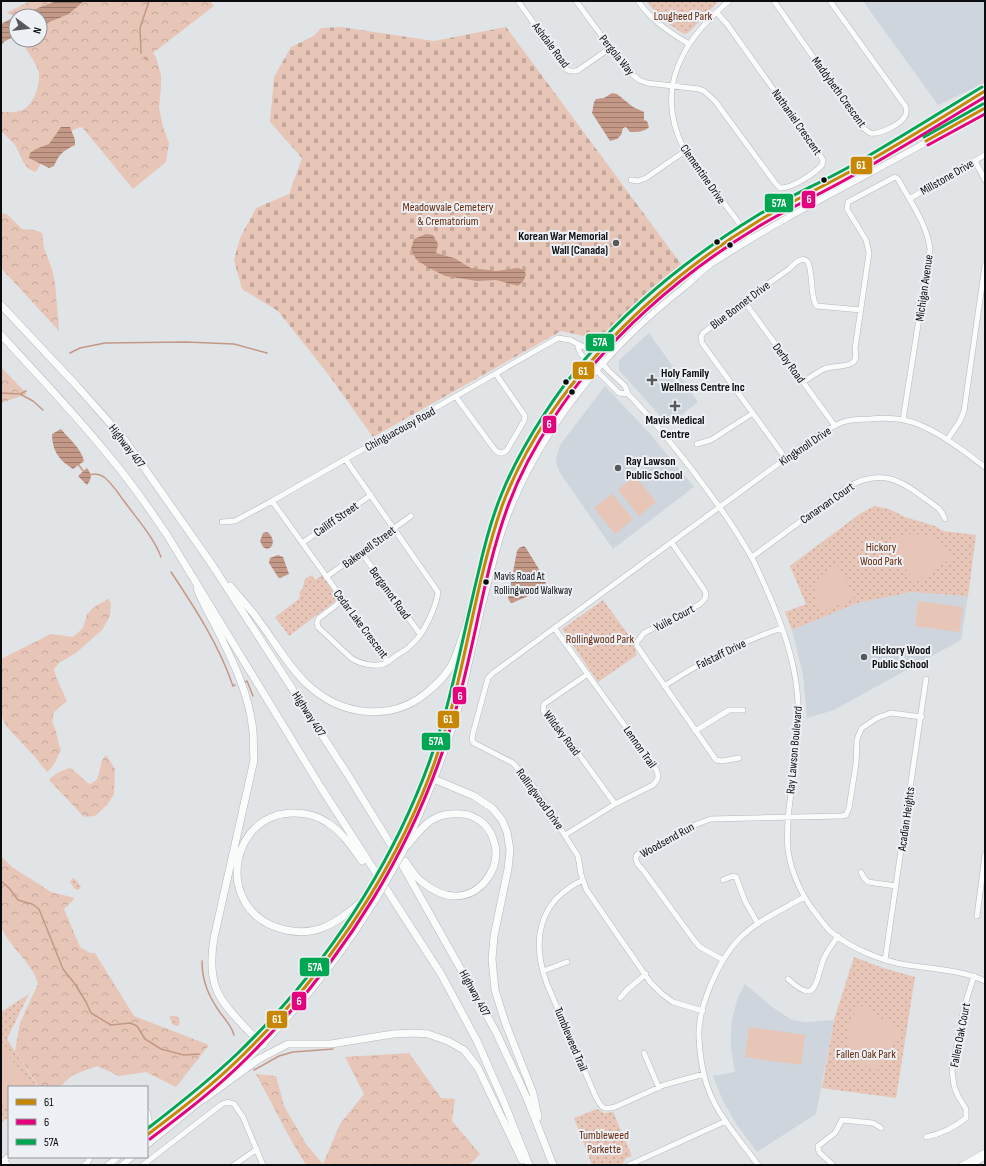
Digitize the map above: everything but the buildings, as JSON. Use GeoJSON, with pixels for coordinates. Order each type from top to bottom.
{"type":"FeatureCollection","features":[{"type":"Feature","properties":{"kind":"highway","name":"Highway 407"},"geometry":{"type":"LineString","coordinates":[[1,305],[77,386],[124,439],[211,563],[344,769],[391,845],[496,1030],[526,1096],[553,1165]]}},
{"type":"Feature","properties":{"kind":"highway","name":"Highway 407"},"geometry":{"type":"LineString","coordinates":[[1,335],[71,410],[110,456],[141,496],[167,535],[320,786],[441,974],[477,1041],[503,1100],[528,1165]]}},
{"type":"Feature","properties":{"kind":"highway"},"geometry":{"type":"LineString","coordinates":[[211,563],[258,620],[292,668],[307,684],[332,702],[343,707],[366,712],[384,711],[407,705],[425,695],[442,679],[451,666],[480,586]]}},
{"type":"Feature","properties":{"kind":"highway"},"geometry":{"type":"LineString","coordinates":[[191,573],[200,597],[217,630],[243,688],[249,708],[253,732],[254,760],[214,938],[211,968],[216,991],[221,1000],[263,1045]]}},
{"type":"Feature","properties":{"kind":"highway"},"geometry":{"type":"LineString","coordinates":[[432,778],[474,796],[492,808],[502,820],[507,832],[510,850],[508,869],[494,936],[492,959],[495,990],[505,1022],[533,1093],[541,1133]]}},
{"type":"Feature","properties":{"kind":"highway"},"geometry":{"type":"LineString","coordinates":[[375,873],[365,864],[344,836],[328,822],[318,817],[305,814],[285,813],[264,821],[246,838],[241,848],[238,861],[237,880],[243,899],[260,919],[281,929],[304,932],[325,928],[376,893]]}},
{"type":"Feature","properties":{"kind":"highway"},"geometry":{"type":"LineString","coordinates":[[391,845],[399,850],[421,882],[437,892],[457,896],[471,892],[481,886],[489,877],[494,864],[496,851],[488,828],[479,820],[467,814],[452,813],[434,817],[421,828],[406,847]]}},
{"type":"Feature","properties":{"kind":"highway"},"geometry":{"type":"LineString","coordinates":[[200,1100],[259,1059],[288,1044],[331,1044],[393,1034],[414,1032],[428,1034],[448,1041],[464,1050],[478,1068],[525,1165]]}},
{"type":"Feature","properties":{"kind":"main road"},"geometry":{"type":"LineString","coordinates":[[148,1144],[263,1045],[305,1000],[362,923],[432,778],[450,713],[494,531],[507,495],[524,458],[556,405],[589,363],[632,319],[703,258],[744,230],[810,192],[852,171],[985,91]]}},
{"type":"Feature","properties":{"kind":"main road"},"geometry":{"type":"LineString","coordinates":[[148,1134],[200,1100],[299,995],[330,957],[376,893],[406,847],[457,714],[499,539],[513,501],[544,442],[578,392],[602,364],[657,309],[709,266],[751,239],[985,108]]}},
{"type":"Feature","properties":{"kind":"main road"},"geometry":{"type":"LineString","coordinates":[[852,171],[857,180]]}},
{"type":"Feature","properties":{"kind":"main road"},"geometry":{"type":"LineString","coordinates":[[148,1117],[150,1127],[148,1132]]}},
{"type":"Feature","properties":{"kind":"main road"},"geometry":{"type":"LineString","coordinates":[[108,1165],[117,1158]]}},
{"type":"Feature","properties":{"kind":"main road"},"geometry":{"type":"LineString","coordinates":[[122,1165],[131,1158]]}},
{"type":"Feature","properties":{"kind":"street","name":"Ashdale Road"},"geometry":{"type":"LineString","coordinates":[[518,1],[567,70],[577,71],[610,48]]}},
{"type":"Feature","properties":{"kind":"street","name":"Pergola Way"},"geometry":{"type":"LineString","coordinates":[[576,1],[626,69],[639,80],[647,84],[672,86]]}},
{"type":"Feature","properties":{"kind":"street"},"geometry":{"type":"LineString","coordinates":[[638,1],[643,9],[660,25],[689,44]]}},
{"type":"Feature","properties":{"kind":"street","name":"Clementine Drive"},"geometry":{"type":"LineString","coordinates":[[729,1],[700,29],[678,62],[672,86],[671,113],[678,139],[685,151],[751,239]]}},
{"type":"Feature","properties":{"kind":"street","name":"Maddybeth Crescent"},"geometry":{"type":"LineString","coordinates":[[774,1],[862,127],[870,133],[881,133],[897,124],[905,117],[906,107],[830,1]]}},
{"type":"Feature","properties":{"kind":"street","name":"Nathaniel Crescent"},"geometry":{"type":"LineString","coordinates":[[672,86],[699,89],[710,96],[780,188],[807,177],[822,165],[823,160],[820,154],[727,24],[717,13]]}},
{"type":"Feature","properties":{"kind":"street"},"geometry":{"type":"LineString","coordinates":[[632,180],[638,181],[646,178],[685,151]]}},
{"type":"Feature","properties":{"kind":"street","name":"Millstone Drive"},"geometry":{"type":"LineString","coordinates":[[909,199],[985,155]]}},
{"type":"Feature","properties":{"kind":"street"},"geometry":{"type":"LineString","coordinates":[[975,161],[985,180]]}},
{"type":"Feature","properties":{"kind":"street","name":"Michigan Avenue"},"geometry":{"type":"LineString","coordinates":[[803,382],[825,369],[853,363],[855,359],[855,349],[862,310],[869,253],[866,240],[847,209],[848,202],[895,177],[898,179],[924,227],[930,249],[904,420]]}},
{"type":"Feature","properties":{"kind":"street","name":"Blue Bonnet Drive"},"geometry":{"type":"LineString","coordinates":[[786,459],[702,343],[701,337],[703,333],[789,269],[796,261],[807,261],[811,267],[814,302],[817,306],[862,310]]}},
{"type":"Feature","properties":{"kind":"street"},"geometry":{"type":"LineString","coordinates":[[947,440],[960,421],[964,411],[985,265]]}},
{"type":"Feature","properties":{"kind":"street","name":"Derby Road"},"geometry":{"type":"LineString","coordinates":[[744,301],[835,426]]}},
{"type":"Feature","properties":{"kind":"street","name":"Chinguacousy Road"},"geometry":{"type":"LineString","coordinates":[[222,522],[235,521],[272,501],[558,338],[570,340],[577,344]]}},
{"type":"Feature","properties":{"kind":"street","name":"Ray Lawson Boulevard"},"geometry":{"type":"LineString","coordinates":[[577,344],[590,350],[625,386],[628,394],[665,435],[720,507],[752,557],[767,591],[782,628],[794,671],[799,701],[797,745],[788,817],[788,852],[794,873],[804,897],[829,930],[868,954],[896,963],[958,972],[974,976],[985,981]]}},
{"type":"Feature","properties":{"kind":"street","name":"Ray Lawson Boulevard"},"geometry":{"type":"LineString","coordinates":[[577,344],[580,353],[619,393],[628,394]]}},
{"type":"Feature","properties":{"kind":"street"},"geometry":{"type":"LineString","coordinates":[[456,397],[495,450],[500,453],[505,452],[524,421],[525,416],[496,374]]}},
{"type":"Feature","properties":{"kind":"street"},"geometry":{"type":"LineString","coordinates":[[697,444],[711,440],[753,413]]}},
{"type":"Feature","properties":{"kind":"street","name":"Kingknoll Drive"},"geometry":{"type":"LineString","coordinates":[[720,507],[811,440],[842,422],[860,419],[891,418],[904,420],[921,426],[947,440],[985,468]]}},
{"type":"Feature","properties":{"kind":"street","name":"Cedar Lake Crescent"},"geometry":{"type":"LineString","coordinates":[[272,501],[388,662],[412,645],[420,634],[429,619],[438,592],[346,460]]}},
{"type":"Feature","properties":{"kind":"street","name":"Canarvan Court"},"geometry":{"type":"LineString","coordinates":[[752,557],[846,488],[858,481],[870,478],[888,478],[906,485],[938,508],[944,519]]}},
{"type":"Feature","properties":{"kind":"street","name":"Cailiff Street"},"geometry":{"type":"LineString","coordinates":[[302,543],[371,495]]}},
{"type":"Feature","properties":{"kind":"street","name":"Rollingwood Drive"},"geometry":{"type":"LineString","coordinates":[[703,1011],[672,1002],[650,982],[646,974],[586,889],[578,856],[534,787],[513,763],[478,745],[472,740],[488,678],[492,673],[720,507]]}},
{"type":"Feature","properties":{"kind":"street","name":"Bakewell Street"},"geometry":{"type":"LineString","coordinates":[[326,577],[411,516]]}},
{"type":"Feature","properties":{"kind":"street","name":"Yuile Court"},"geometry":{"type":"LineString","coordinates":[[672,542],[706,593],[705,599],[700,604],[644,633],[637,642],[637,646],[716,760],[722,761],[739,758]]}},
{"type":"Feature","properties":{"kind":"street","name":"Bergamot Road"},"geometry":{"type":"LineString","coordinates":[[361,552],[420,634]]}},
{"type":"Feature","properties":{"kind":"street"},"geometry":{"type":"LineString","coordinates":[[343,600],[319,618],[317,622],[318,627],[356,661],[375,665],[388,662]]}},
{"type":"Feature","properties":{"kind":"street","name":"Lennon Trail"},"geometry":{"type":"LineString","coordinates":[[555,628],[659,775],[657,781],[653,785],[615,804],[565,835]]}},
{"type":"Feature","properties":{"kind":"street","name":"Falstaff Drive"},"geometry":{"type":"LineString","coordinates":[[664,686],[692,668],[715,656],[763,634],[782,628]]}},
{"type":"Feature","properties":{"kind":"street","name":"Wildsky Road"},"geometry":{"type":"LineString","coordinates":[[588,674],[544,704],[542,710],[567,738],[615,804]]}},
{"type":"Feature","properties":{"kind":"street","name":"Acadian Heights"},"geometry":{"type":"LineString","coordinates":[[885,960],[922,717],[926,679]]}},
{"type":"Feature","properties":{"kind":"street"},"geometry":{"type":"LineString","coordinates":[[695,731],[730,710],[743,710]]}},
{"type":"Feature","properties":{"kind":"street"},"geometry":{"type":"LineString","coordinates":[[788,817],[846,815],[849,808],[856,764],[857,740],[862,728],[877,718],[891,713],[922,717]]}},
{"type":"Feature","properties":{"kind":"street","name":"Woodsend Run"},"geometry":{"type":"LineString","coordinates":[[723,960],[700,947],[694,940],[643,870],[637,865],[637,855],[711,819],[788,817]]}},
{"type":"Feature","properties":{"kind":"street"},"geometry":{"type":"LineString","coordinates":[[977,916],[985,854]]}},
{"type":"Feature","properties":{"kind":"street"},"geometry":{"type":"LineString","coordinates":[[861,872],[868,882],[896,886]]}},
{"type":"Feature","properties":{"kind":"street"},"geometry":{"type":"LineString","coordinates":[[723,880],[733,876],[739,880],[745,901],[758,924]]}},
{"type":"Feature","properties":{"kind":"street","name":"Tumbleweed Trail"},"geometry":{"type":"LineString","coordinates":[[583,880],[569,888],[554,901],[543,918],[539,931],[538,946],[543,971],[592,1088],[602,1107],[607,1109],[616,1107],[659,1088],[704,1074]]}},
{"type":"Feature","properties":{"kind":"street"},"geometry":{"type":"LineString","coordinates":[[758,1165],[726,1121],[713,1101],[708,1089],[704,1074],[699,1037],[703,1011],[709,988],[723,960],[739,939],[758,924],[804,897]]}},
{"type":"Feature","properties":{"kind":"street"},"geometry":{"type":"LineString","coordinates":[[788,979],[802,991],[811,990],[816,984],[827,952],[838,936]]}},
{"type":"Feature","properties":{"kind":"street"},"geometry":{"type":"LineString","coordinates":[[543,971],[567,962]]}},
{"type":"Feature","properties":{"kind":"street"},"geometry":{"type":"LineString","coordinates":[[620,998],[646,974]]}},
{"type":"Feature","properties":{"kind":"street","name":"Fallen Oak Court"},"geometry":{"type":"LineString","coordinates":[[926,1137],[942,1133],[966,1118],[966,1109],[954,1086],[952,1071],[961,1021],[974,976]]}},
{"type":"Feature","properties":{"kind":"street"},"geometry":{"type":"LineString","coordinates":[[644,1054],[659,1088]]}},
{"type":"Feature","properties":{"kind":"street"},"geometry":{"type":"LineString","coordinates":[[143,1165],[222,1104],[228,1102],[234,1104],[243,1117],[263,1165]]}},
{"type":"Feature","properties":{"kind":"street"},"geometry":{"type":"LineString","coordinates":[[833,1165],[819,1152],[818,1146],[830,1138],[842,1120],[874,1123],[881,1128]]}},
{"type":"Feature","properties":{"kind":"street"},"geometry":{"type":"LineString","coordinates":[[629,1165],[726,1121]]}},
{"type":"Feature","properties":{"kind":"street"},"geometry":{"type":"LineString","coordinates":[[234,1165],[257,1149]]}},
{"type":"Feature","properties":{"kind":"street"},"geometry":{"type":"LineString","coordinates":[[962,1165],[985,1152]]}},
{"type":"Feature","properties":{"kind":"street"},"geometry":{"type":"LineString","coordinates":[[972,1165],[985,1157]]}},
{"type":"Feature","properties":{"kind":"street"},"geometry":{"type":"LineString","coordinates":[[3,1161],[8,1165]]}},
{"type":"Feature","properties":{"kind":"shaded area"},"geometry":{"type":"Polygon","coordinates":[[[56,1],[84,1],[69,14],[48,23],[48,8],[38,8],[56,1]]]}},
{"type":"Feature","properties":{"kind":"shaded area"},"geometry":{"type":"Polygon","coordinates":[[[863,1],[985,1],[985,83],[938,105],[863,1]]]}},
{"type":"Feature","properties":{"kind":"shaded area"},"geometry":{"type":"Polygon","coordinates":[[[8,20],[8,40],[1,45],[1,24],[8,20]]]}},
{"type":"Feature","properties":{"kind":"shaded area"},"geometry":{"type":"Polygon","coordinates":[[[612,93],[617,94],[633,107],[644,112],[644,120],[647,121],[649,127],[643,131],[635,132],[630,132],[626,127],[623,128],[621,135],[617,139],[610,141],[592,113],[596,99],[604,98],[612,93]]]}},
{"type":"Feature","properties":{"kind":"shaded area"},"geometry":{"type":"Polygon","coordinates":[[[61,127],[70,127],[75,140],[75,145],[62,153],[54,166],[49,168],[29,158],[30,153],[49,144],[61,127]]]}},
{"type":"Feature","properties":{"kind":"shaded area"},"geometry":{"type":"Polygon","coordinates":[[[426,234],[433,235],[438,244],[436,253],[454,258],[471,268],[496,271],[518,268],[524,270],[526,274],[524,280],[518,286],[496,280],[477,281],[445,276],[427,267],[416,259],[411,249],[414,239],[426,234]]]}},
{"type":"Feature","properties":{"kind":"shaded area"},"geometry":{"type":"Polygon","coordinates":[[[649,333],[698,402],[668,425],[619,370],[619,360],[649,333]]]}},
{"type":"Feature","properties":{"kind":"shaded area","name":"Ray Lawson Public School"},"geometry":{"type":"Polygon","coordinates":[[[605,386],[651,435],[694,487],[613,549],[560,473],[556,459],[560,445],[605,386]]]}},
{"type":"Feature","properties":{"kind":"shaded area"},"geometry":{"type":"Polygon","coordinates":[[[61,429],[78,448],[84,461],[73,469],[60,458],[53,445],[52,434],[61,429]]]}},
{"type":"Feature","properties":{"kind":"shaded area"},"geometry":{"type":"Polygon","coordinates":[[[87,468],[91,476],[87,485],[78,476],[87,468]]]}},
{"type":"Feature","properties":{"kind":"shaded area"},"geometry":{"type":"Polygon","coordinates":[[[267,532],[272,537],[273,541],[271,547],[267,549],[263,547],[260,541],[263,533],[267,532]]]}},
{"type":"Feature","properties":{"kind":"shaded area"},"geometry":{"type":"Polygon","coordinates":[[[524,546],[545,579],[546,586],[542,590],[512,603],[508,598],[517,551],[519,548],[524,546]]]}},
{"type":"Feature","properties":{"kind":"shaded area"},"geometry":{"type":"Polygon","coordinates":[[[278,555],[283,557],[289,574],[280,578],[269,563],[270,558],[278,555]]]}},
{"type":"Feature","properties":{"kind":"shaded area","name":"Hickory Wood Public School"},"geometry":{"type":"Polygon","coordinates":[[[911,592],[968,596],[961,640],[834,710],[807,718],[803,675],[792,630],[857,603],[911,592]]]}},
{"type":"Feature","properties":{"kind":"shaded area"},"geometry":{"type":"Polygon","coordinates":[[[745,984],[772,1007],[792,1020],[806,1022],[834,1020],[816,1114],[757,1152],[737,1125],[723,1101],[713,1076],[735,1072],[731,1049],[732,1019],[738,997],[745,984]]]}},
{"type":"Feature","properties":{"kind":"green space"},"geometry":{"type":"Polygon","coordinates":[[[30,1],[56,1],[37,8],[16,8],[30,1]]]}},
{"type":"Feature","properties":{"kind":"green space"},"geometry":{"type":"Polygon","coordinates":[[[84,1],[210,1],[214,6],[153,53],[156,57],[161,75],[159,107],[163,127],[169,143],[166,162],[133,189],[82,127],[75,129],[62,138],[36,172],[25,165],[15,145],[1,131],[1,112],[17,112],[26,108],[36,93],[39,80],[38,70],[26,48],[48,48],[48,23],[69,14],[84,1]]]}},
{"type":"Feature","properties":{"kind":"green space","name":"Lougheed Park"},"geometry":{"type":"Polygon","coordinates":[[[646,1],[719,1],[688,33],[684,34],[661,19],[646,1]]]}},
{"type":"Feature","properties":{"kind":"green space","name":"Meadowvale Cemetery & Crematorium"},"geometry":{"type":"Polygon","coordinates":[[[341,27],[434,41],[506,27],[684,268],[643,300],[598,339],[561,331],[373,437],[328,374],[278,311],[242,289],[234,260],[240,238],[256,208],[289,194],[302,158],[270,122],[274,77],[291,47],[314,36],[321,28],[341,27]]]}},
{"type":"Feature","properties":{"kind":"green space"},"geometry":{"type":"Polygon","coordinates":[[[1,213],[7,214],[22,229],[35,230],[42,233],[44,248],[55,282],[59,331],[1,268],[1,213]]]}},
{"type":"Feature","properties":{"kind":"green space"},"geometry":{"type":"Polygon","coordinates":[[[1,367],[27,394],[1,403],[1,367]]]}},
{"type":"Feature","properties":{"kind":"green space"},"geometry":{"type":"Polygon","coordinates":[[[635,476],[656,502],[639,516],[618,490],[635,476]]]}},
{"type":"Feature","properties":{"kind":"green space"},"geometry":{"type":"Polygon","coordinates":[[[612,494],[633,519],[615,534],[594,508],[612,494]]]}},
{"type":"Feature","properties":{"kind":"green space","name":"Hickory Wood Park"},"geometry":{"type":"Polygon","coordinates":[[[875,506],[889,509],[905,517],[935,526],[943,531],[976,535],[968,596],[911,592],[857,603],[792,630],[785,612],[806,604],[790,566],[861,513],[875,506]]]}},
{"type":"Feature","properties":{"kind":"green space"},"geometry":{"type":"Polygon","coordinates":[[[907,534],[928,536],[934,539],[944,546],[953,557],[917,582],[915,581],[887,545],[896,538],[907,534]]]}},
{"type":"Feature","properties":{"kind":"green space"},"geometry":{"type":"Polygon","coordinates":[[[838,565],[854,599],[820,613],[815,596],[816,583],[824,573],[838,565]]]}},
{"type":"Feature","properties":{"kind":"green space"},"geometry":{"type":"Polygon","coordinates":[[[312,575],[315,580],[322,575],[338,599],[289,636],[275,617],[299,599],[299,592],[302,590],[305,579],[312,575]]]}},
{"type":"Feature","properties":{"kind":"green space"},"geometry":{"type":"Polygon","coordinates":[[[108,599],[111,603],[110,616],[102,630],[76,653],[59,663],[54,669],[67,701],[54,712],[52,722],[61,750],[53,765],[47,772],[6,726],[1,715],[1,659],[51,634],[73,637],[83,628],[87,614],[94,607],[108,599]]]}},
{"type":"Feature","properties":{"kind":"green space","name":"Rollingwood Park"},"geometry":{"type":"Polygon","coordinates":[[[603,600],[634,641],[637,655],[598,682],[562,629],[603,600]]]}},
{"type":"Feature","properties":{"kind":"green space"},"geometry":{"type":"Polygon","coordinates":[[[918,601],[963,607],[959,632],[915,626],[918,601]]]}},
{"type":"Feature","properties":{"kind":"green space"},"geometry":{"type":"Polygon","coordinates":[[[106,755],[115,769],[114,794],[107,805],[95,816],[84,817],[49,780],[58,772],[70,768],[90,784],[97,779],[103,759],[106,755]]]}},
{"type":"Feature","properties":{"kind":"green space"},"geometry":{"type":"Polygon","coordinates":[[[1,856],[12,867],[51,892],[75,898],[64,909],[80,947],[90,953],[95,953],[134,1016],[209,1045],[176,1087],[146,1072],[119,1076],[97,1066],[73,1075],[60,1086],[38,1086],[15,1051],[20,1023],[38,984],[31,969],[5,935],[1,927],[1,856]]]}},
{"type":"Feature","properties":{"kind":"green space"},"geometry":{"type":"Polygon","coordinates":[[[73,878],[81,887],[78,890],[75,889],[70,882],[73,878]]]}},
{"type":"Feature","properties":{"kind":"green space","name":"Fallen Oak Park"},"geometry":{"type":"Polygon","coordinates":[[[854,957],[883,968],[915,977],[896,1098],[822,1088],[834,1020],[854,957]]]}},
{"type":"Feature","properties":{"kind":"green space"},"geometry":{"type":"Polygon","coordinates":[[[29,994],[7,1039],[37,1086],[8,1086],[8,1118],[1,1123],[1,1012],[29,994]]]}},
{"type":"Feature","properties":{"kind":"green space"},"geometry":{"type":"Polygon","coordinates":[[[860,1005],[901,1032],[876,1073],[856,1060],[851,1053],[847,1039],[849,1021],[860,1005]]]}},
{"type":"Feature","properties":{"kind":"green space"},"geometry":{"type":"Polygon","coordinates":[[[170,1016],[177,1016],[180,1021],[179,1025],[173,1025],[170,1016]]]}},
{"type":"Feature","properties":{"kind":"green space"},"geometry":{"type":"Polygon","coordinates":[[[749,1027],[805,1035],[801,1065],[745,1057],[749,1027]]]}},
{"type":"Feature","properties":{"kind":"green space"},"geometry":{"type":"Polygon","coordinates":[[[1,1046],[31,1084],[28,1086],[8,1086],[8,1102],[2,1106],[1,1046]]]}},
{"type":"Feature","properties":{"kind":"green space"},"geometry":{"type":"Polygon","coordinates":[[[409,1053],[441,1098],[455,1099],[452,1121],[480,1154],[469,1165],[306,1165],[256,1074],[276,1076],[284,1106],[306,1144],[323,1164],[340,1124],[364,1094],[345,1057],[409,1053]]]}},
{"type":"Feature","properties":{"kind":"green space","name":"Tumbleweed Parkette"},"geometry":{"type":"Polygon","coordinates":[[[597,1109],[604,1113],[613,1112],[632,1156],[626,1158],[622,1165],[592,1165],[574,1118],[597,1109]]]}},
{"type":"Feature","properties":{"kind":"waterway"},"geometry":{"type":"LineString","coordinates":[[141,53],[140,28],[149,1]]}},
{"type":"Feature","properties":{"kind":"waterway"},"geometry":{"type":"LineString","coordinates":[[70,353],[80,348],[105,343],[186,342],[234,344],[267,353]]}},
{"type":"Feature","properties":{"kind":"waterway"},"geometry":{"type":"LineString","coordinates":[[1,393],[20,394],[26,391]]}},
{"type":"Feature","properties":{"kind":"waterway"},"geometry":{"type":"LineString","coordinates":[[20,394],[33,401],[43,410]]}},
{"type":"Feature","properties":{"kind":"waterway"},"geometry":{"type":"LineString","coordinates":[[78,464],[84,472]]}},
{"type":"Feature","properties":{"kind":"waterway"},"geometry":{"type":"LineString","coordinates":[[90,475],[100,475],[107,479],[149,535],[161,557]]}},
{"type":"Feature","properties":{"kind":"waterway"},"geometry":{"type":"LineString","coordinates":[[171,572],[214,641],[233,686],[235,685]]}},
{"type":"Feature","properties":{"kind":"waterway"},"geometry":{"type":"LineString","coordinates":[[245,682],[247,681],[253,696]]}},
{"type":"Feature","properties":{"kind":"waterway"},"geometry":{"type":"LineString","coordinates":[[1,881],[9,888],[18,900],[32,904],[39,909],[63,969],[75,984],[91,1013],[111,1025],[130,1023],[137,1026],[145,1039],[161,1049],[184,1055],[199,1054]]}},
{"type":"Feature","properties":{"kind":"waterway"},"geometry":{"type":"LineString","coordinates":[[202,961],[203,976],[210,995],[230,1026],[234,1035]]}},
{"type":"Feature","properties":{"kind":"waterway"},"geometry":{"type":"LineString","coordinates":[[254,1070],[279,1056],[293,1052],[333,1049]]}},
{"type":"Feature","properties":{"kind":"transit line","name":"57A"},"geometry":{"type":"LineString","coordinates":[[148,1128],[216,1073],[273,1017],[306,978],[337,937],[365,895],[390,851],[412,805],[431,758],[446,710],[483,554],[498,503],[511,473],[527,443],[545,413],[566,383],[589,355],[640,302],[697,256],[758,215],[851,166],[982,87]]}},
{"type":"Feature","properties":{"kind":"transit line","name":"61"},"geometry":{"type":"LineString","coordinates":[[148,1134],[221,1076],[279,1018],[312,979],[342,938],[370,896],[395,852],[417,806],[436,759],[451,710],[487,556],[502,506],[512,482],[530,447],[551,413],[572,384],[595,357],[645,306],[673,282],[730,239],[783,207],[870,161],[985,91]]}},
{"type":"Feature","properties":{"kind":"transit line","name":"6"},"geometry":{"type":"LineString","coordinates":[[150,1139],[224,1080],[282,1021],[314,983],[345,942],[372,900],[397,856],[419,811],[438,764],[454,716],[468,664],[485,584],[499,532],[508,506],[522,472],[534,450],[573,390],[620,336],[646,311],[673,287],[731,244],[785,211],[835,186],[875,163],[985,97]]}},
{"type":"Feature","properties":{"kind":"transit line","name":"57A"},"geometry":{"type":"LineString","coordinates":[[924,137],[983,104]]}},
{"type":"Feature","properties":{"kind":"transit line","name":"61"},"geometry":{"type":"LineString","coordinates":[[926,141],[985,108]]}},
{"type":"Feature","properties":{"kind":"transit line","name":"6"},"geometry":{"type":"LineString","coordinates":[[928,145],[985,114]]}},
{"type":"Feature","properties":{"kind":"place","name":"Korean War Memorial Wall (Canada)"},"geometry":{"type":"Point","coordinates":[616,243]}},
{"type":"Feature","properties":{"kind":"place","name":"Holy Family Wellness Centre Inc"},"geometry":{"type":"Point","coordinates":[652,380]}},
{"type":"Feature","properties":{"kind":"place","name":"Mavis Medical Centre"},"geometry":{"type":"Point","coordinates":[675,406]}},
{"type":"Feature","properties":{"kind":"place","name":"Ray Lawson Public School"},"geometry":{"type":"Point","coordinates":[618,468]}},
{"type":"Feature","properties":{"kind":"place","name":"Mavis Road At Rollingwood Walkway"},"geometry":{"type":"Point","coordinates":[486,582]}},
{"type":"Feature","properties":{"kind":"place","name":"Hickory Wood Public School"},"geometry":{"type":"Point","coordinates":[864,657]}}]}
